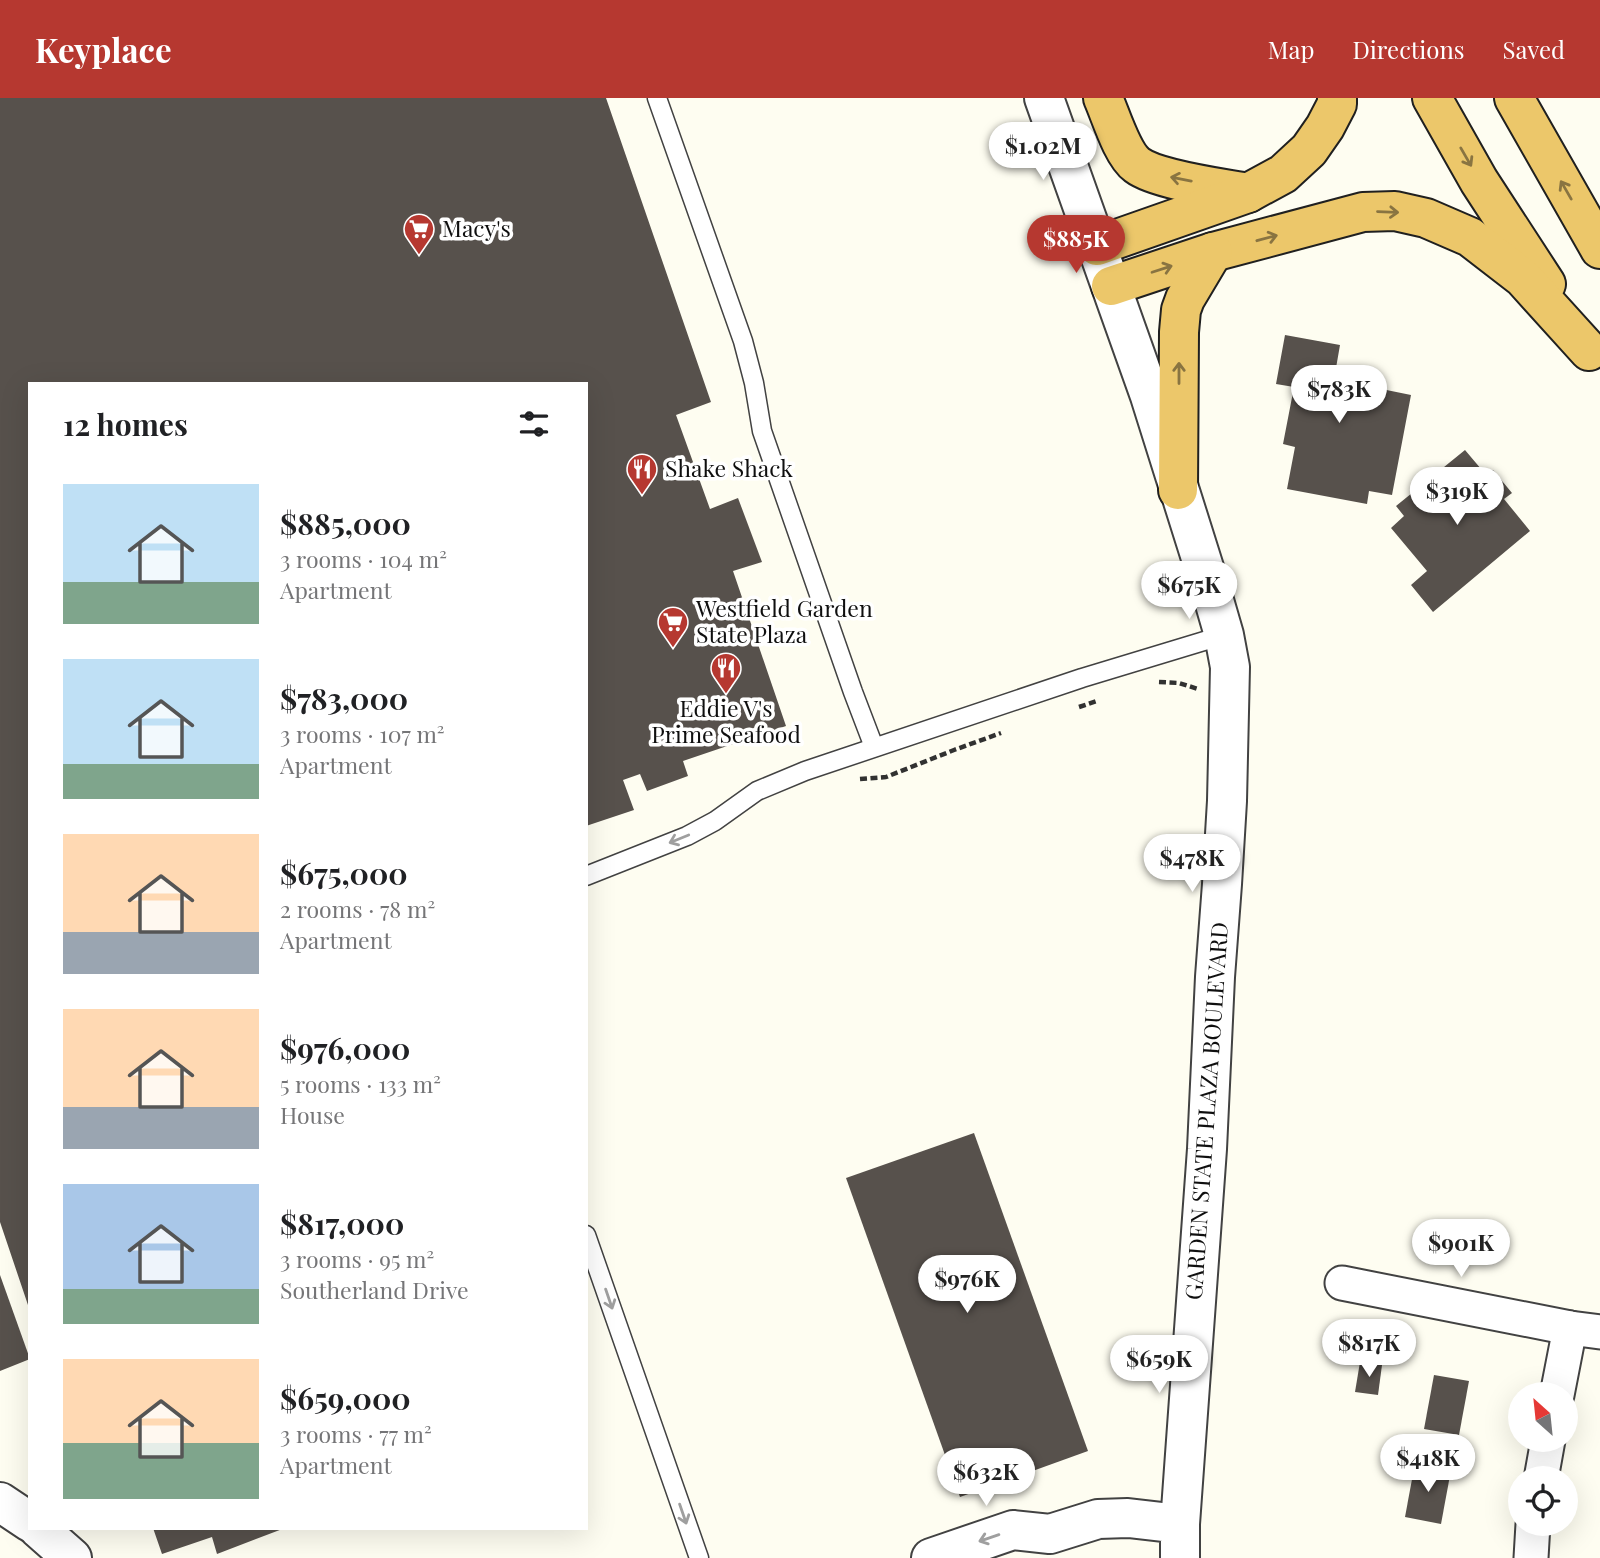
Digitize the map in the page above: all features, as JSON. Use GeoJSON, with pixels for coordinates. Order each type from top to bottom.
{"type":"FeatureCollection","features":[{"type":"Feature","properties":{"kind":"highway"},"geometry":{"type":"LineString","coordinates":[[1103,98],[1122,144],[1137,165],[1159,175],[1248,193]]}},
{"type":"Feature","properties":{"kind":"highway"},"geometry":{"type":"LineString","coordinates":[[1097,246],[1248,193],[1283,174],[1309,150],[1325,127],[1337,98]]}},
{"type":"Feature","properties":{"kind":"highway"},"geometry":{"type":"LineString","coordinates":[[1432,98],[1479,181],[1595,359]]}},
{"type":"Feature","properties":{"kind":"highway"},"geometry":{"type":"LineString","coordinates":[[1514,98],[1600,249]]}},
{"type":"Feature","properties":{"kind":"highway"},"geometry":{"type":"LineString","coordinates":[[1111,286],[1213,252],[1363,212],[1395,211],[1426,218],[1470,237],[1522,278],[1595,359]]}},
{"type":"Feature","properties":{"kind":"highway"},"geometry":{"type":"LineString","coordinates":[[1178,490],[1181,310],[1213,252]]}},
{"type":"Feature","properties":{"kind":"street","name":"GARDEN STATE PLAZA BOULEVARD"},"geometry":{"type":"LineString","coordinates":[[931,1558],[1013,1530],[1038,1546],[1098,1519],[1128,1518],[1180,1541],[1227,801],[1230,667],[1224,635],[1150,396],[1044,98]]}},
{"type":"Feature","properties":{"kind":"street"},"geometry":{"type":"LineString","coordinates":[[1342,1283],[1585,1330],[1563,1382]]}},
{"type":"Feature","properties":{"kind":"street"},"geometry":{"type":"LineString","coordinates":[[0,1502],[28,1521]]}},
{"type":"Feature","properties":{"kind":"street"},"geometry":{"type":"LineString","coordinates":[[40,1530],[72,1558]]}},
{"type":"Feature","properties":{"kind":"street"},"geometry":{"type":"LineString","coordinates":[[1531,1558],[1532,1536]]}},
{"type":"Feature","properties":{"kind":"lane"},"geometry":{"type":"LineString","coordinates":[[657,98],[743,341],[762,431],[874,747]]}},
{"type":"Feature","properties":{"kind":"lane"},"geometry":{"type":"LineString","coordinates":[[588,875],[687,836],[715,821],[757,790],[874,747],[1082,678],[1224,635]]}},
{"type":"Feature","properties":{"kind":"lane"},"geometry":{"type":"LineString","coordinates":[[588,1241],[699,1558]]}},
{"type":"Feature","properties":{"kind":"path"},"geometry":{"type":"LineString","coordinates":[[1150,684],[1162,681],[1202,689]]}},
{"type":"Feature","properties":{"kind":"path"},"geometry":{"type":"LineString","coordinates":[[1078,707],[1103,699]]}},
{"type":"Feature","properties":{"kind":"path"},"geometry":{"type":"LineString","coordinates":[[834,761],[852,780],[886,777],[1002,733]]}},
{"type":"Feature","properties":{"kind":"building","name":"Westfield Garden State Plaza"},"geometry":{"type":"Polygon","coordinates":[[[0,98],[606,98],[711,402],[676,415],[710,509],[738,498],[762,562],[733,571],[786,726],[683,761],[688,776],[647,791],[640,774],[623,780],[634,810],[588,825],[588,382],[28,382],[28,1305],[0,1222],[0,98]]]}},
{"type":"Feature","properties":{"kind":"building"},"geometry":{"type":"Polygon","coordinates":[[[1285,335],[1340,345],[1336,368],[1359,372],[1357,384],[1411,395],[1392,495],[1369,491],[1367,504],[1287,489],[1295,447],[1283,444],[1294,387],[1276,384],[1285,335]]]}},
{"type":"Feature","properties":{"kind":"building"},"geometry":{"type":"Polygon","coordinates":[[[1465,450],[1487,476],[1493,470],[1512,493],[1504,499],[1530,531],[1433,612],[1411,585],[1427,571],[1391,528],[1404,516],[1396,506],[1465,450]]]}},
{"type":"Feature","properties":{"kind":"building"},"geometry":{"type":"Polygon","coordinates":[[[974,1133],[1088,1451],[960,1497],[846,1178],[974,1133]]]}},
{"type":"Feature","properties":{"kind":"building"},"geometry":{"type":"Polygon","coordinates":[[[0,1275],[28,1360],[0,1371],[0,1275]]]}},
{"type":"Feature","properties":{"kind":"building"},"geometry":{"type":"Polygon","coordinates":[[[1360,1362],[1382,1365],[1378,1395],[1355,1392],[1360,1362]]]}},
{"type":"Feature","properties":{"kind":"building"},"geometry":{"type":"Polygon","coordinates":[[[1434,1375],[1469,1381],[1459,1435],[1424,1429],[1434,1375]]]}},
{"type":"Feature","properties":{"kind":"building"},"geometry":{"type":"Polygon","coordinates":[[[1415,1463],[1451,1470],[1441,1524],[1405,1517],[1415,1463]]]}},
{"type":"Feature","properties":{"kind":"building"},"geometry":{"type":"Polygon","coordinates":[[[154,1530],[280,1530],[217,1554],[212,1537],[162,1554],[154,1530]]]}},
{"type":"Feature","properties":{"kind":"place","name":"Macy's"},"geometry":{"type":"Point","coordinates":[419,256]}},
{"type":"Feature","properties":{"kind":"place","name":"Shake Shack"},"geometry":{"type":"Point","coordinates":[642,496]}},
{"type":"Feature","properties":{"kind":"place","name":"Westfield Garden State Plaza"},"geometry":{"type":"Point","coordinates":[673,649]}},
{"type":"Feature","properties":{"kind":"place","name":"Eddie V's Prime Seafood"},"geometry":{"type":"Point","coordinates":[726,695]}}]}
